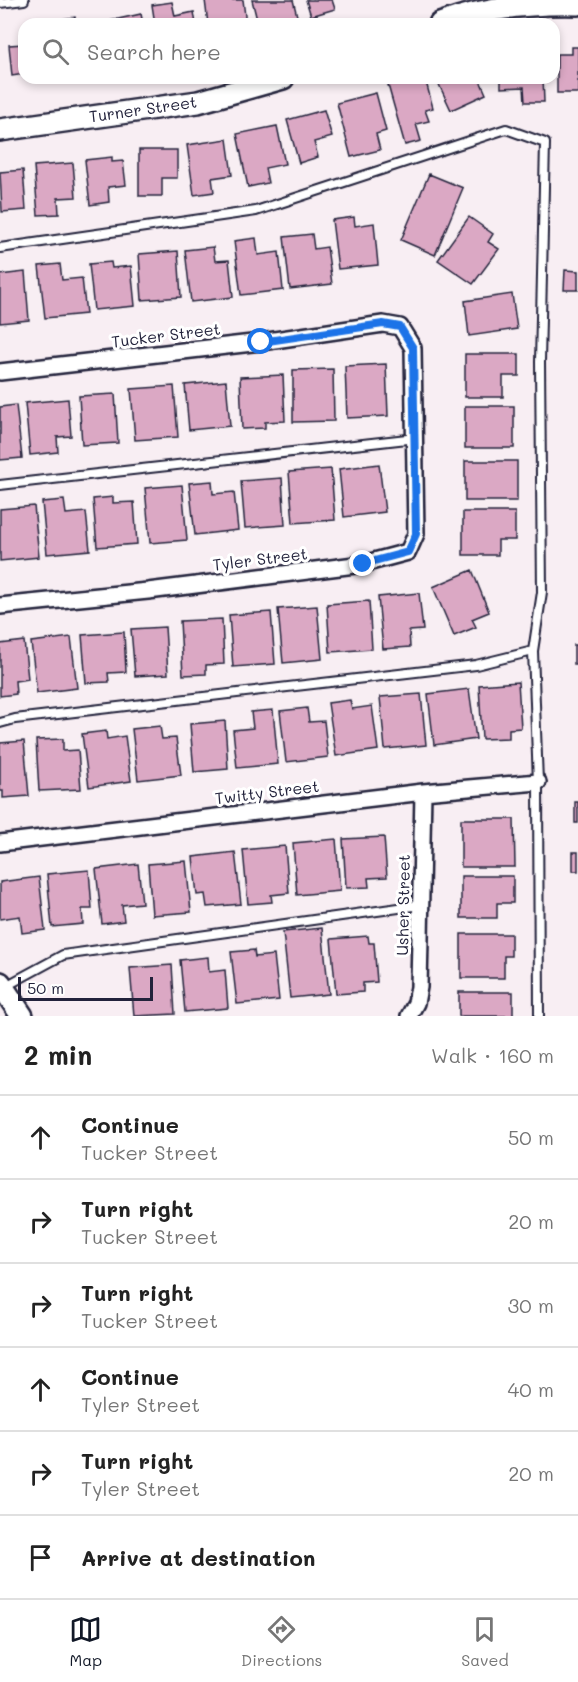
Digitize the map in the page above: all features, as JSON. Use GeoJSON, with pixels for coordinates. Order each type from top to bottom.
{"type":"FeatureCollection","features":[{"type":"Feature","properties":{"kind":"street"},"geometry":{"type":"LineString","coordinates":[[463,18],[497,9],[540,4],[578,4]]}},
{"type":"Feature","properties":{"kind":"street","name":"Turner Street"},"geometry":{"type":"LineString","coordinates":[[0,130],[198,102],[262,84]]}},
{"type":"Feature","properties":{"kind":"street","name":"Tucker Street"},"geometry":{"type":"LineString","coordinates":[[0,372],[261,342],[383,324],[400,327],[413,348],[416,438]]}},
{"type":"Feature","properties":{"kind":"street","name":"Tyler Street"},"geometry":{"type":"LineString","coordinates":[[0,606],[148,591],[363,564],[408,552],[416,534],[416,438]]}},
{"type":"Feature","properties":{"kind":"street","name":"Twitty Street"},"geometry":{"type":"LineString","coordinates":[[0,843],[423,792],[538,782]]}},
{"type":"Feature","properties":{"kind":"street","name":"Usher Street"},"geometry":{"type":"LineString","coordinates":[[409,1016],[416,1003],[419,987],[423,792]]}},
{"type":"Feature","properties":{"kind":"street"},"geometry":{"type":"LineString","coordinates":[[2,986],[22,1016]]}},
{"type":"Feature","properties":{"kind":"lane"},"geometry":{"type":"LineString","coordinates":[[0,3],[24,0]]}},
{"type":"Feature","properties":{"kind":"lane"},"geometry":{"type":"LineString","coordinates":[[0,248],[256,212],[506,129],[545,143],[545,229],[540,362],[542,592],[533,651],[538,782],[539,1016]]}},
{"type":"Feature","properties":{"kind":"lane"},"geometry":{"type":"LineString","coordinates":[[0,485],[416,438]]}},
{"type":"Feature","properties":{"kind":"lane"},"geometry":{"type":"LineString","coordinates":[[0,723],[26,718],[476,665],[533,651]]}},
{"type":"Feature","properties":{"kind":"lane"},"geometry":{"type":"LineString","coordinates":[[2,986],[63,955],[420,905]]}},
{"type":"Feature","properties":{"kind":"building"},"geometry":{"type":"Polygon","coordinates":[[[205,0],[243,0],[245,18],[207,18],[205,0]]]}},
{"type":"Feature","properties":{"kind":"building"},"geometry":{"type":"Polygon","coordinates":[[[252,0],[293,0],[298,18],[256,18],[252,0]]]}},
{"type":"Feature","properties":{"kind":"building"},"geometry":{"type":"Polygon","coordinates":[[[306,0],[332,0],[335,9],[311,16],[306,0]]]}},
{"type":"Feature","properties":{"kind":"building"},"geometry":{"type":"Polygon","coordinates":[[[172,2],[175,16],[194,12],[195,18],[154,18],[152,5],[172,2]]]}},
{"type":"Feature","properties":{"kind":"building"},"geometry":{"type":"Polygon","coordinates":[[[141,14],[142,18],[122,18],[141,14]]]}},
{"type":"Feature","properties":{"kind":"building"},"geometry":{"type":"Polygon","coordinates":[[[18,44],[18,75],[12,76],[9,45],[18,44]]]}},
{"type":"Feature","properties":{"kind":"building"},"geometry":{"type":"Polygon","coordinates":[[[571,47],[578,47],[578,93],[557,93],[557,84],[560,84],[560,54],[571,54],[571,47]]]}},
{"type":"Feature","properties":{"kind":"building"},"geometry":{"type":"Polygon","coordinates":[[[427,84],[433,108],[425,110],[429,121],[416,124],[421,141],[405,145],[388,85],[427,84]]]}},
{"type":"Feature","properties":{"kind":"building"},"geometry":{"type":"Polygon","coordinates":[[[439,84],[482,84],[486,94],[451,110],[439,84]]]}},
{"type":"Feature","properties":{"kind":"building"},"geometry":{"type":"Polygon","coordinates":[[[501,84],[543,84],[544,102],[525,102],[524,87],[501,88],[501,84]]]}},
{"type":"Feature","properties":{"kind":"building"},"geometry":{"type":"Polygon","coordinates":[[[376,93],[386,131],[376,134],[380,150],[351,157],[337,103],[376,93]]]}},
{"type":"Feature","properties":{"kind":"building"},"geometry":{"type":"Polygon","coordinates":[[[324,110],[332,137],[314,142],[318,157],[299,163],[287,120],[324,110]]]}},
{"type":"Feature","properties":{"kind":"building"},"geometry":{"type":"Polygon","coordinates":[[[277,126],[285,164],[265,168],[268,183],[248,187],[237,134],[277,126]]]}},
{"type":"Feature","properties":{"kind":"building"},"geometry":{"type":"Polygon","coordinates":[[[227,139],[232,175],[212,178],[214,192],[194,195],[187,145],[227,139]]]}},
{"type":"Feature","properties":{"kind":"building"},"geometry":{"type":"Polygon","coordinates":[[[139,150],[177,150],[177,178],[162,178],[162,196],[139,196],[139,150]]]}},
{"type":"Feature","properties":{"kind":"building"},"geometry":{"type":"Polygon","coordinates":[[[112,157],[112,162],[123,161],[126,185],[108,187],[109,202],[90,205],[85,160],[112,157]]]}},
{"type":"Feature","properties":{"kind":"building"},"geometry":{"type":"Polygon","coordinates":[[[73,163],[76,197],[58,198],[59,214],[38,215],[34,166],[73,163]]]}},
{"type":"Feature","properties":{"kind":"building"},"geometry":{"type":"Polygon","coordinates":[[[23,170],[26,210],[2,212],[0,172],[23,170]]]}},
{"type":"Feature","properties":{"kind":"building"},"geometry":{"type":"Polygon","coordinates":[[[429,174],[463,188],[435,255],[401,240],[429,174]]]}},
{"type":"Feature","properties":{"kind":"building"},"geometry":{"type":"Polygon","coordinates":[[[354,217],[355,226],[374,223],[378,265],[338,269],[332,220],[354,217]]]}},
{"type":"Feature","properties":{"kind":"building"},"geometry":{"type":"Polygon","coordinates":[[[469,217],[493,234],[488,242],[499,249],[473,284],[438,260],[469,217]]]}},
{"type":"Feature","properties":{"kind":"building"},"geometry":{"type":"Polygon","coordinates":[[[312,234],[314,249],[327,247],[332,284],[290,289],[284,237],[312,234]]]}},
{"type":"Feature","properties":{"kind":"building"},"geometry":{"type":"Polygon","coordinates":[[[256,238],[258,255],[279,252],[283,290],[241,295],[234,241],[256,238]]]}},
{"type":"Feature","properties":{"kind":"building"},"geometry":{"type":"Polygon","coordinates":[[[213,247],[215,261],[229,260],[233,297],[191,302],[185,250],[213,247]]]}},
{"type":"Feature","properties":{"kind":"building"},"geometry":{"type":"Polygon","coordinates":[[[178,251],[181,297],[142,300],[139,254],[178,251]]]}},
{"type":"Feature","properties":{"kind":"building"},"geometry":{"type":"Polygon","coordinates":[[[111,262],[112,268],[131,266],[135,306],[94,310],[89,264],[111,262]]]}},
{"type":"Feature","properties":{"kind":"building"},"geometry":{"type":"Polygon","coordinates":[[[60,264],[62,280],[82,278],[86,314],[45,318],[39,266],[60,264]]]}},
{"type":"Feature","properties":{"kind":"building"},"geometry":{"type":"Polygon","coordinates":[[[565,270],[578,271],[578,290],[564,290],[565,270]]]}},
{"type":"Feature","properties":{"kind":"building"},"geometry":{"type":"Polygon","coordinates":[[[25,272],[29,320],[0,323],[0,275],[25,272]]]}},
{"type":"Feature","properties":{"kind":"building"},"geometry":{"type":"Polygon","coordinates":[[[512,294],[517,329],[469,336],[465,301],[512,294]]]}},
{"type":"Feature","properties":{"kind":"building"},"geometry":{"type":"Polygon","coordinates":[[[465,354],[519,354],[519,376],[503,376],[503,397],[465,397],[465,354]]]}},
{"type":"Feature","properties":{"kind":"building"},"geometry":{"type":"Polygon","coordinates":[[[386,364],[388,416],[347,418],[345,366],[386,364]]]}},
{"type":"Feature","properties":{"kind":"building"},"geometry":{"type":"Polygon","coordinates":[[[333,369],[334,421],[293,422],[293,370],[333,369]]]}},
{"type":"Feature","properties":{"kind":"building"},"geometry":{"type":"Polygon","coordinates":[[[283,375],[285,421],[265,422],[265,428],[242,429],[240,377],[283,375]]]}},
{"type":"Feature","properties":{"kind":"building"},"geometry":{"type":"Polygon","coordinates":[[[226,381],[230,426],[189,430],[185,385],[226,381]]]}},
{"type":"Feature","properties":{"kind":"building"},"geometry":{"type":"Polygon","coordinates":[[[174,386],[178,437],[135,440],[131,389],[174,386]]]}},
{"type":"Feature","properties":{"kind":"building"},"geometry":{"type":"Polygon","coordinates":[[[115,394],[118,443],[82,445],[79,396],[115,394]]]}},
{"type":"Feature","properties":{"kind":"building"},"geometry":{"type":"Polygon","coordinates":[[[68,399],[71,436],[57,437],[58,452],[30,455],[25,403],[68,399]]]}},
{"type":"Feature","properties":{"kind":"building"},"geometry":{"type":"Polygon","coordinates":[[[16,405],[22,458],[0,460],[0,407],[16,405]]]}},
{"type":"Feature","properties":{"kind":"building"},"geometry":{"type":"Polygon","coordinates":[[[465,406],[514,406],[514,448],[465,448],[465,406]]]}},
{"type":"Feature","properties":{"kind":"building"},"geometry":{"type":"Polygon","coordinates":[[[465,461],[517,461],[517,501],[465,501],[465,461]]]}},
{"type":"Feature","properties":{"kind":"building"},"geometry":{"type":"Polygon","coordinates":[[[379,464],[385,512],[344,517],[339,469],[379,464]]]}},
{"type":"Feature","properties":{"kind":"building"},"geometry":{"type":"Polygon","coordinates":[[[331,469],[335,520],[293,523],[289,472],[331,469]]]}},
{"type":"Feature","properties":{"kind":"building"},"geometry":{"type":"Polygon","coordinates":[[[282,478],[285,525],[245,528],[241,481],[282,478]]]}},
{"type":"Feature","properties":{"kind":"building"},"geometry":{"type":"Polygon","coordinates":[[[212,481],[213,494],[234,492],[238,530],[195,535],[189,483],[212,481]]]}},
{"type":"Feature","properties":{"kind":"building"},"geometry":{"type":"Polygon","coordinates":[[[182,485],[187,540],[150,543],[145,488],[182,485]]]}},
{"type":"Feature","properties":{"kind":"building"},"geometry":{"type":"Polygon","coordinates":[[[113,497],[113,503],[134,502],[137,544],[97,547],[93,499],[113,497]]]}},
{"type":"Feature","properties":{"kind":"building"},"geometry":{"type":"Polygon","coordinates":[[[64,500],[66,514],[86,512],[90,550],[47,554],[42,502],[64,500]]]}},
{"type":"Feature","properties":{"kind":"building"},"geometry":{"type":"Polygon","coordinates":[[[34,506],[39,557],[0,561],[0,509],[34,506]]]}},
{"type":"Feature","properties":{"kind":"building"},"geometry":{"type":"Polygon","coordinates":[[[463,512],[515,512],[515,540],[498,540],[498,555],[463,555],[463,512]]]}},
{"type":"Feature","properties":{"kind":"building"},"geometry":{"type":"Polygon","coordinates":[[[472,570],[489,612],[472,619],[476,627],[454,636],[433,587],[472,570]]]}},
{"type":"Feature","properties":{"kind":"building"},"geometry":{"type":"Polygon","coordinates":[[[419,593],[423,630],[409,631],[410,647],[383,649],[378,597],[419,593]]]}},
{"type":"Feature","properties":{"kind":"building"},"geometry":{"type":"Polygon","coordinates":[[[369,601],[372,649],[330,652],[327,604],[369,601]]]}},
{"type":"Feature","properties":{"kind":"building"},"geometry":{"type":"Polygon","coordinates":[[[317,606],[322,659],[283,663],[278,609],[317,606]]]}},
{"type":"Feature","properties":{"kind":"building"},"geometry":{"type":"Polygon","coordinates":[[[271,612],[275,664],[233,667],[229,615],[271,612]]]}},
{"type":"Feature","properties":{"kind":"building"},"geometry":{"type":"Polygon","coordinates":[[[222,619],[224,664],[206,665],[206,674],[183,675],[180,621],[222,619]]]}},
{"type":"Feature","properties":{"kind":"building"},"geometry":{"type":"Polygon","coordinates":[[[165,627],[168,674],[135,676],[131,629],[165,627]]]}},
{"type":"Feature","properties":{"kind":"building"},"geometry":{"type":"Polygon","coordinates":[[[124,632],[126,672],[108,673],[109,682],[86,683],[82,635],[124,632]]]}},
{"type":"Feature","properties":{"kind":"building"},"geometry":{"type":"Polygon","coordinates":[[[71,637],[77,688],[37,693],[31,642],[71,637]]]}},
{"type":"Feature","properties":{"kind":"building"},"geometry":{"type":"Polygon","coordinates":[[[24,641],[28,679],[15,681],[16,694],[0,696],[0,644],[24,641]]]}},
{"type":"Feature","properties":{"kind":"building"},"geometry":{"type":"Polygon","coordinates":[[[574,645],[578,645],[578,664],[574,664],[574,645]]]}},
{"type":"Feature","properties":{"kind":"building"},"geometry":{"type":"Polygon","coordinates":[[[518,682],[521,728],[509,729],[509,738],[482,739],[479,685],[518,682]]]}},
{"type":"Feature","properties":{"kind":"building"},"geometry":{"type":"Polygon","coordinates":[[[469,689],[476,739],[434,745],[428,694],[469,689]]]}},
{"type":"Feature","properties":{"kind":"building"},"geometry":{"type":"Polygon","coordinates":[[[421,694],[426,745],[385,749],[380,697],[421,694]]]}},
{"type":"Feature","properties":{"kind":"building"},"geometry":{"type":"Polygon","coordinates":[[[350,700],[352,709],[372,706],[378,750],[336,756],[328,703],[350,700]]]}},
{"type":"Feature","properties":{"kind":"building"},"geometry":{"type":"Polygon","coordinates":[[[307,708],[309,722],[324,721],[328,757],[286,762],[280,711],[307,708]]]}},
{"type":"Feature","properties":{"kind":"building"},"geometry":{"type":"Polygon","coordinates":[[[273,710],[278,764],[237,768],[233,730],[253,728],[251,712],[273,710]]]}},
{"type":"Feature","properties":{"kind":"building"},"geometry":{"type":"Polygon","coordinates":[[[225,721],[228,769],[194,772],[190,724],[225,721]]]}},
{"type":"Feature","properties":{"kind":"building"},"geometry":{"type":"Polygon","coordinates":[[[160,726],[162,739],[176,738],[181,775],[138,780],[132,729],[160,726]]]}},
{"type":"Feature","properties":{"kind":"building"},"geometry":{"type":"Polygon","coordinates":[[[106,731],[107,739],[125,736],[131,781],[89,787],[82,734],[106,731]]]}},
{"type":"Feature","properties":{"kind":"building"},"geometry":{"type":"Polygon","coordinates":[[[63,739],[63,751],[78,750],[81,789],[39,791],[36,740],[63,739]]]}},
{"type":"Feature","properties":{"kind":"building"},"geometry":{"type":"Polygon","coordinates":[[[24,741],[29,796],[3,798],[3,791],[0,791],[0,743],[24,741]]]}},
{"type":"Feature","properties":{"kind":"building"},"geometry":{"type":"Polygon","coordinates":[[[575,802],[578,802],[578,823],[575,823],[575,802]]]}},
{"type":"Feature","properties":{"kind":"building"},"geometry":{"type":"Polygon","coordinates":[[[461,819],[514,819],[515,867],[461,867],[461,819]]]}},
{"type":"Feature","properties":{"kind":"building"},"geometry":{"type":"Polygon","coordinates":[[[384,837],[387,877],[368,878],[369,887],[346,888],[343,839],[384,837]]]}},
{"type":"Feature","properties":{"kind":"building"},"geometry":{"type":"Polygon","coordinates":[[[336,839],[340,891],[297,895],[293,843],[336,839]]]}},
{"type":"Feature","properties":{"kind":"building"},"geometry":{"type":"Polygon","coordinates":[[[285,846],[289,893],[271,895],[272,902],[248,904],[243,850],[285,846]]]}},
{"type":"Feature","properties":{"kind":"building"},"geometry":{"type":"Polygon","coordinates":[[[235,852],[241,904],[207,907],[205,894],[197,895],[193,857],[235,852]]]}},
{"type":"Feature","properties":{"kind":"building"},"geometry":{"type":"Polygon","coordinates":[[[573,852],[578,852],[578,871],[573,871],[573,852]]]}},
{"type":"Feature","properties":{"kind":"building"},"geometry":{"type":"Polygon","coordinates":[[[186,861],[191,912],[152,915],[148,864],[186,861]]]}},
{"type":"Feature","properties":{"kind":"building"},"geometry":{"type":"Polygon","coordinates":[[[138,864],[142,903],[122,905],[124,921],[102,924],[96,869],[138,864]]]}},
{"type":"Feature","properties":{"kind":"building"},"geometry":{"type":"Polygon","coordinates":[[[89,870],[92,909],[82,909],[83,924],[52,927],[47,874],[89,870]]]}},
{"type":"Feature","properties":{"kind":"building"},"geometry":{"type":"Polygon","coordinates":[[[461,876],[513,876],[513,903],[497,903],[497,918],[461,918],[461,876]]]}},
{"type":"Feature","properties":{"kind":"building"},"geometry":{"type":"Polygon","coordinates":[[[39,877],[45,930],[22,933],[20,916],[0,919],[0,882],[39,877]]]}},
{"type":"Feature","properties":{"kind":"building"},"geometry":{"type":"Polygon","coordinates":[[[322,928],[329,994],[290,998],[283,932],[322,928]]]}},
{"type":"Feature","properties":{"kind":"building"},"geometry":{"type":"Polygon","coordinates":[[[461,934],[511,934],[511,956],[504,956],[504,978],[461,978],[461,934]]]}},
{"type":"Feature","properties":{"kind":"building"},"geometry":{"type":"Polygon","coordinates":[[[368,936],[369,943],[374,943],[377,982],[363,983],[363,992],[336,994],[331,939],[368,936]]]}},
{"type":"Feature","properties":{"kind":"building"},"geometry":{"type":"Polygon","coordinates":[[[254,950],[255,957],[274,955],[279,1000],[237,1004],[231,952],[254,950]]]}},
{"type":"Feature","properties":{"kind":"building"},"geometry":{"type":"Polygon","coordinates":[[[208,957],[209,972],[225,970],[228,1008],[185,1012],[180,960],[208,957]]]}},
{"type":"Feature","properties":{"kind":"building"},"geometry":{"type":"Polygon","coordinates":[[[172,965],[175,1014],[134,1016],[130,968],[172,965]]]}},
{"type":"Feature","properties":{"kind":"building"},"geometry":{"type":"Polygon","coordinates":[[[459,992],[513,992],[513,1016],[459,1016],[459,992]]]}},
{"type":"Feature","properties":{"kind":"route"},"geometry":{"type":"LineString","coordinates":[[261,342],[383,324],[400,327],[413,348],[416,399],[416,534],[408,552],[363,564]]}}]}
